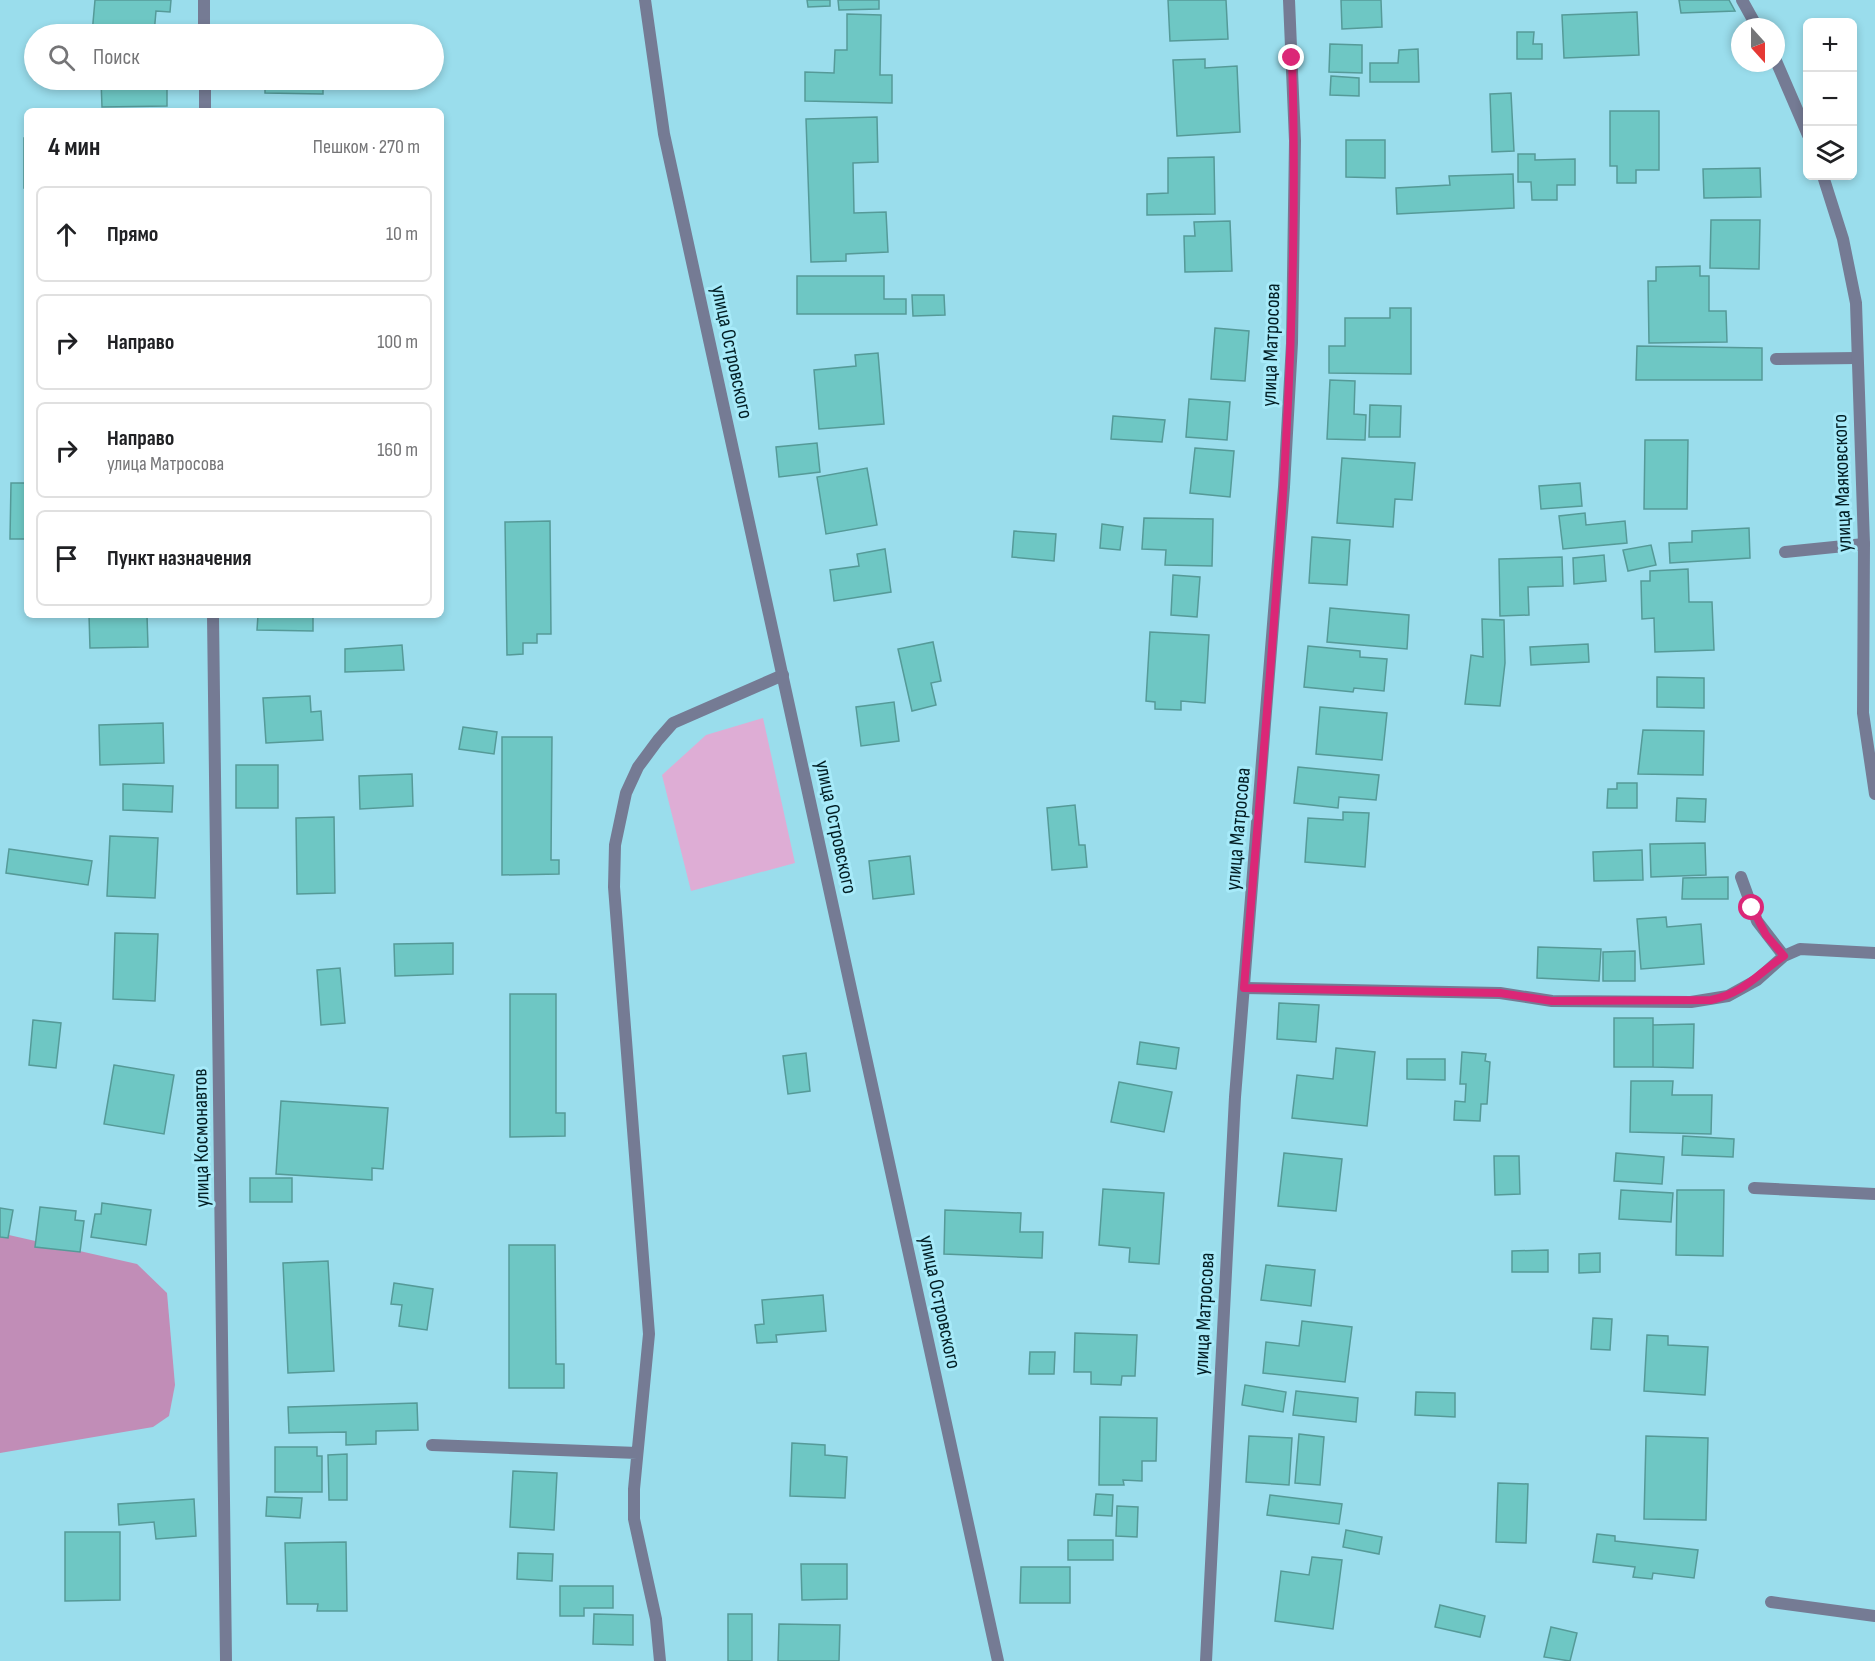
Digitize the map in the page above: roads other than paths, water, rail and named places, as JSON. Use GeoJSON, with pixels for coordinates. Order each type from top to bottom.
{"type":"FeatureCollection","features":[{"type":"Feature","properties":{"kind":"street"},"geometry":{"type":"LineString","coordinates":[[204,0],[204,24]]}},
{"type":"Feature","properties":{"kind":"street","name":"улица Островского"},"geometry":{"type":"LineString","coordinates":[[645,0],[664,134],[998,1661]]}},
{"type":"Feature","properties":{"kind":"street","name":"улица Матросова"},"geometry":{"type":"LineString","coordinates":[[1206,1661],[1235,1097],[1284,487],[1292,343],[1294,141],[1289,0]]}},
{"type":"Feature","properties":{"kind":"street"},"geometry":{"type":"LineString","coordinates":[[1742,0],[1752,18]]}},
{"type":"Feature","properties":{"kind":"street"},"geometry":{"type":"LineString","coordinates":[[1781,72],[1804,126]]}},
{"type":"Feature","properties":{"kind":"street"},"geometry":{"type":"LineString","coordinates":[[205,90],[206,108]]}},
{"type":"Feature","properties":{"kind":"street","name":"улица Маяковского"},"geometry":{"type":"LineString","coordinates":[[1824,180],[1844,240],[1856,303],[1864,544],[1863,713],[1875,794]]}},
{"type":"Feature","properties":{"kind":"street"},"geometry":{"type":"LineString","coordinates":[[1776,359],[1857,358]]}},
{"type":"Feature","properties":{"kind":"street"},"geometry":{"type":"LineString","coordinates":[[1785,552],[1864,544]]}},
{"type":"Feature","properties":{"kind":"street","name":"улица Космонавтов"},"geometry":{"type":"LineString","coordinates":[[213,618],[226,1661]]}},
{"type":"Feature","properties":{"kind":"street"},"geometry":{"type":"LineString","coordinates":[[660,1661],[656,1619],[634,1519],[637,1453],[646,1386],[649,1334],[614,887],[615,845],[626,793],[638,767],[673,723],[783,675]]}},
{"type":"Feature","properties":{"kind":"street"},"geometry":{"type":"LineString","coordinates":[[1741,877],[1757,921],[1784,956]]}},
{"type":"Feature","properties":{"kind":"street"},"geometry":{"type":"LineString","coordinates":[[1244,988],[1500,993],[1552,1001],[1691,1002],[1728,996],[1757,980],[1784,956],[1800,949],[1875,953]]}},
{"type":"Feature","properties":{"kind":"street"},"geometry":{"type":"LineString","coordinates":[[1754,1188],[1875,1194]]}},
{"type":"Feature","properties":{"kind":"street"},"geometry":{"type":"LineString","coordinates":[[432,1445],[637,1453]]}},
{"type":"Feature","properties":{"kind":"street"},"geometry":{"type":"LineString","coordinates":[[1771,1602],[1875,1616]]}}]}
